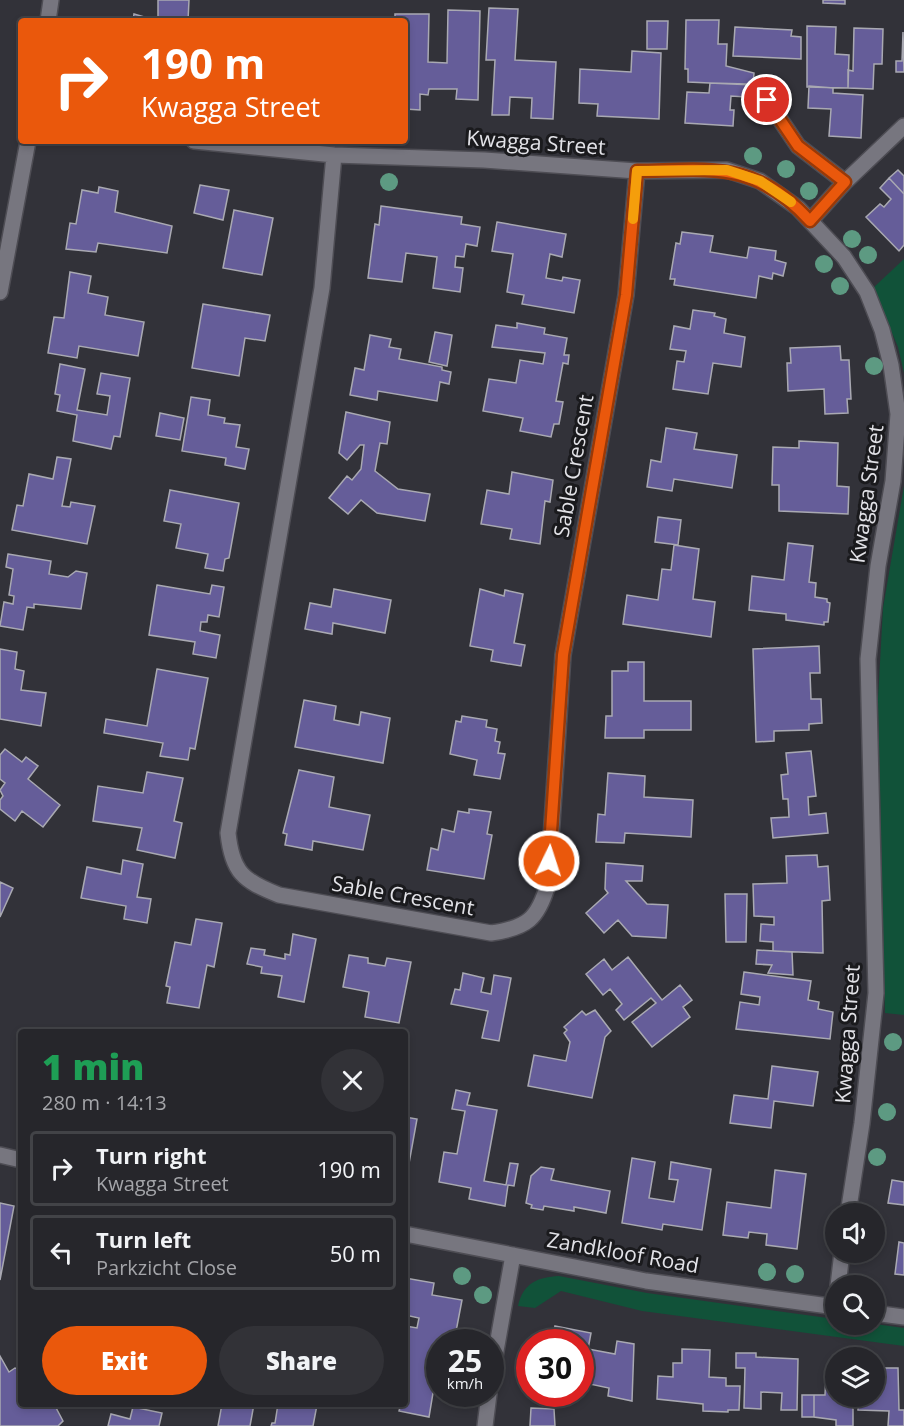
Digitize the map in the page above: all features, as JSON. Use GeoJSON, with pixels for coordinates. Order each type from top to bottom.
{"type":"FeatureCollection","features":[{"type":"Feature","properties":{"kind":"street"},"geometry":{"type":"LineString","coordinates":[[48,18],[51,0]]}},
{"type":"Feature","properties":{"kind":"street"},"geometry":{"type":"LineString","coordinates":[[767,100],[798,146],[845,182]]}},
{"type":"Feature","properties":{"kind":"street"},"geometry":{"type":"LineString","coordinates":[[810,221],[845,182],[904,126]]}},
{"type":"Feature","properties":{"kind":"street"},"geometry":{"type":"LineString","coordinates":[[0,292],[27,144]]}},
{"type":"Feature","properties":{"kind":"street","name":"Kwagga Street"},"geometry":{"type":"LineString","coordinates":[[224,144],[334,155],[484,160],[637,171],[727,170],[760,181],[798,208],[844,258],[867,292],[882,330],[891,364],[898,414],[893,481],[873,605],[868,659],[876,993],[862,1123],[850,1203]]}},
{"type":"Feature","properties":{"kind":"street","name":"Sable Crescent"},"geometry":{"type":"LineString","coordinates":[[334,155],[322,288],[228,833],[231,856],[241,874],[256,886],[279,895],[491,933],[510,930],[536,914],[548,884],[563,655],[626,295],[637,171]]}},
{"type":"Feature","properties":{"kind":"street"},"geometry":{"type":"LineString","coordinates":[[0,1155],[18,1159]]}},
{"type":"Feature","properties":{"kind":"street","name":"Zandkloof Road"},"geometry":{"type":"LineString","coordinates":[[408,1235],[646,1281],[825,1303]]}},
{"type":"Feature","properties":{"kind":"street"},"geometry":{"type":"LineString","coordinates":[[500,1329],[513,1255]]}},
{"type":"Feature","properties":{"kind":"street"},"geometry":{"type":"LineString","coordinates":[[885,1314],[904,1317]]}},
{"type":"Feature","properties":{"kind":"street"},"geometry":{"type":"LineString","coordinates":[[485,1426],[487,1407]]}},
{"type":"Feature","properties":{"kind":"green space"},"geometry":{"type":"Polygon","coordinates":[[[904,259],[904,373],[898,347],[873,288],[904,259]]]}},
{"type":"Feature","properties":{"kind":"green space"},"geometry":{"type":"Polygon","coordinates":[[[904,486],[904,1015],[885,1013],[878,699],[883,608],[904,486]]]}},
{"type":"Feature","properties":{"kind":"green space"},"geometry":{"type":"Polygon","coordinates":[[[559,1276],[647,1293],[825,1318],[825,1335],[885,1335],[885,1325],[904,1328],[904,1346],[642,1311],[561,1291],[535,1308],[518,1306],[520,1298],[528,1287],[544,1278],[559,1276]]]}},
{"type":"Feature","properties":{"kind":"building"},"geometry":{"type":"Polygon","coordinates":[[[158,0],[189,0],[188,18],[158,18],[158,0]]]}},
{"type":"Feature","properties":{"kind":"building"},"geometry":{"type":"Polygon","coordinates":[[[823,0],[845,0],[845,4],[823,3],[823,0]]]}},
{"type":"Feature","properties":{"kind":"building"},"geometry":{"type":"Polygon","coordinates":[[[489,8],[518,9],[515,60],[556,62],[553,119],[531,118],[532,98],[510,97],[509,115],[492,115],[495,60],[486,60],[489,8]]]}},
{"type":"Feature","properties":{"kind":"building"},"geometry":{"type":"Polygon","coordinates":[[[448,10],[480,11],[478,100],[456,99],[457,89],[429,89],[428,95],[420,94],[420,110],[408,109],[408,18],[395,18],[395,14],[429,14],[428,62],[447,63],[448,10]]]}},
{"type":"Feature","properties":{"kind":"building"},"geometry":{"type":"Polygon","coordinates":[[[134,14],[148,18],[133,18],[134,14]]]}},
{"type":"Feature","properties":{"kind":"building"},"geometry":{"type":"Polygon","coordinates":[[[686,20],[719,20],[718,44],[727,44],[726,66],[754,73],[753,85],[688,82],[688,69],[685,69],[686,20]]]}},
{"type":"Feature","properties":{"kind":"building"},"geometry":{"type":"Polygon","coordinates":[[[647,21],[668,21],[667,49],[647,49],[647,21]]]}},
{"type":"Feature","properties":{"kind":"building"},"geometry":{"type":"Polygon","coordinates":[[[807,26],[836,27],[835,54],[849,55],[848,88],[807,87],[807,26]]]}},
{"type":"Feature","properties":{"kind":"building"},"geometry":{"type":"Polygon","coordinates":[[[735,27],[792,30],[791,36],[801,37],[801,59],[733,56],[735,27]]]}},
{"type":"Feature","properties":{"kind":"building"},"geometry":{"type":"Polygon","coordinates":[[[854,28],[883,29],[882,64],[874,64],[873,89],[848,88],[848,70],[853,71],[854,28]]]}},
{"type":"Feature","properties":{"kind":"building"},"geometry":{"type":"Polygon","coordinates":[[[903,32],[904,72],[896,72],[896,61],[902,61],[903,32]]]}},
{"type":"Feature","properties":{"kind":"building"},"geometry":{"type":"Polygon","coordinates":[[[632,51],[661,53],[659,119],[597,116],[598,104],[579,103],[580,69],[631,72],[632,51]]]}},
{"type":"Feature","properties":{"kind":"building"},"geometry":{"type":"Polygon","coordinates":[[[710,83],[747,84],[746,97],[731,96],[730,110],[734,110],[733,126],[685,123],[687,92],[709,93],[710,83]]]}},
{"type":"Feature","properties":{"kind":"building"},"geometry":{"type":"Polygon","coordinates":[[[809,86],[833,88],[833,93],[863,95],[861,138],[829,136],[831,109],[808,108],[809,86]]]}},
{"type":"Feature","properties":{"kind":"building"},"geometry":{"type":"Polygon","coordinates":[[[898,170],[904,176],[904,194],[889,178],[898,170]]]}},
{"type":"Feature","properties":{"kind":"building"},"geometry":{"type":"Polygon","coordinates":[[[889,178],[904,194],[904,245],[899,251],[866,217],[880,204],[884,207],[891,199],[880,188],[889,178]]]}},
{"type":"Feature","properties":{"kind":"building"},"geometry":{"type":"Polygon","coordinates":[[[200,185],[229,190],[223,220],[194,213],[200,185]]]}},
{"type":"Feature","properties":{"kind":"building"},"geometry":{"type":"Polygon","coordinates":[[[99,187],[118,191],[115,212],[172,226],[167,253],[98,243],[96,252],[66,249],[70,223],[76,224],[82,190],[98,193],[99,187]]]}},
{"type":"Feature","properties":{"kind":"building"},"geometry":{"type":"Polygon","coordinates":[[[381,206],[462,217],[461,224],[480,227],[477,246],[466,244],[464,257],[456,256],[455,267],[463,268],[460,292],[433,288],[437,257],[406,253],[402,282],[368,278],[375,224],[379,225],[381,206]]]}},
{"type":"Feature","properties":{"kind":"building"},"geometry":{"type":"Polygon","coordinates":[[[234,210],[273,218],[262,275],[223,268],[234,210]]]}},
{"type":"Feature","properties":{"kind":"building"},"geometry":{"type":"Polygon","coordinates":[[[497,222],[566,234],[562,257],[550,254],[546,278],[562,281],[563,277],[580,280],[574,313],[522,304],[524,295],[507,292],[513,254],[492,251],[497,222]]]}},
{"type":"Feature","properties":{"kind":"building"},"geometry":{"type":"Polygon","coordinates":[[[682,232],[713,236],[710,252],[747,258],[749,247],[776,251],[775,260],[786,263],[783,276],[773,273],[772,279],[759,276],[756,298],[674,285],[675,279],[670,279],[676,243],[680,244],[682,232]]]}},
{"type":"Feature","properties":{"kind":"building"},"geometry":{"type":"Polygon","coordinates":[[[70,272],[91,276],[88,293],[108,297],[105,315],[144,322],[138,356],[79,346],[77,358],[48,353],[54,317],[64,318],[70,272]]]}},
{"type":"Feature","properties":{"kind":"building"},"geometry":{"type":"Polygon","coordinates":[[[203,304],[270,315],[265,341],[245,338],[239,376],[192,368],[203,304]]]}},
{"type":"Feature","properties":{"kind":"building"},"geometry":{"type":"Polygon","coordinates":[[[693,310],[715,313],[714,316],[726,319],[724,333],[745,337],[741,367],[713,363],[708,394],[673,389],[677,361],[684,362],[686,351],[670,349],[674,326],[690,329],[693,310]]]}},
{"type":"Feature","properties":{"kind":"building"},"geometry":{"type":"Polygon","coordinates":[[[517,323],[545,328],[544,334],[567,338],[564,355],[569,355],[568,364],[563,363],[556,401],[563,402],[559,424],[554,424],[551,437],[520,431],[523,418],[483,411],[489,379],[516,383],[520,360],[543,364],[545,353],[492,347],[496,325],[517,328],[517,323]]]}},
{"type":"Feature","properties":{"kind":"building"},"geometry":{"type":"Polygon","coordinates":[[[435,332],[452,335],[447,366],[429,362],[435,332]]]}},
{"type":"Feature","properties":{"kind":"building"},"geometry":{"type":"Polygon","coordinates":[[[370,335],[391,339],[389,347],[401,349],[399,359],[442,367],[442,370],[451,372],[449,384],[440,382],[437,401],[378,391],[377,400],[350,395],[355,368],[364,370],[370,335]]]}},
{"type":"Feature","properties":{"kind":"building"},"geometry":{"type":"Polygon","coordinates":[[[840,346],[841,360],[849,360],[851,399],[847,399],[848,413],[825,414],[824,389],[788,391],[787,363],[791,363],[790,348],[840,346]]]}},
{"type":"Feature","properties":{"kind":"building"},"geometry":{"type":"Polygon","coordinates":[[[60,364],[85,369],[77,410],[107,415],[110,396],[97,394],[101,373],[130,378],[120,437],[114,436],[111,449],[73,441],[77,415],[57,411],[60,395],[55,394],[60,364]]]}},
{"type":"Feature","properties":{"kind":"building"},"geometry":{"type":"Polygon","coordinates":[[[191,397],[210,400],[208,415],[225,418],[224,423],[240,425],[236,447],[249,449],[245,469],[225,465],[226,458],[182,451],[191,397]]]}},
{"type":"Feature","properties":{"kind":"building"},"geometry":{"type":"Polygon","coordinates":[[[346,412],[390,422],[387,444],[380,443],[375,471],[398,489],[430,494],[425,521],[377,513],[361,500],[348,514],[329,498],[347,476],[352,480],[361,469],[364,445],[360,445],[347,460],[339,453],[346,412]]]}},
{"type":"Feature","properties":{"kind":"building"},"geometry":{"type":"Polygon","coordinates":[[[160,413],[184,418],[180,440],[156,436],[160,413]]]}},
{"type":"Feature","properties":{"kind":"building"},"geometry":{"type":"Polygon","coordinates":[[[666,428],[697,433],[694,449],[737,455],[732,488],[674,479],[672,491],[647,487],[651,460],[661,462],[666,428]]]}},
{"type":"Feature","properties":{"kind":"building"},"geometry":{"type":"Polygon","coordinates":[[[799,441],[838,443],[837,486],[849,487],[848,514],[779,511],[779,485],[772,485],[773,447],[799,448],[799,441]]]}},
{"type":"Feature","properties":{"kind":"building"},"geometry":{"type":"Polygon","coordinates":[[[57,457],[71,459],[62,506],[70,507],[71,502],[95,506],[87,544],[12,530],[17,505],[23,506],[29,474],[53,479],[57,457]]]}},
{"type":"Feature","properties":{"kind":"building"},"geometry":{"type":"Polygon","coordinates":[[[512,472],[553,480],[550,502],[545,501],[540,544],[510,539],[512,529],[481,524],[487,490],[509,494],[512,472]]]}},
{"type":"Feature","properties":{"kind":"building"},"geometry":{"type":"Polygon","coordinates":[[[170,490],[239,503],[229,558],[225,559],[223,571],[205,568],[208,554],[176,548],[181,524],[164,521],[170,490]]]}},
{"type":"Feature","properties":{"kind":"building"},"geometry":{"type":"Polygon","coordinates":[[[658,517],[681,520],[678,545],[655,542],[658,517]]]}},
{"type":"Feature","properties":{"kind":"building"},"geometry":{"type":"Polygon","coordinates":[[[788,543],[813,546],[809,582],[816,583],[815,597],[827,599],[830,603],[828,622],[824,622],[824,625],[786,620],[786,614],[749,610],[752,576],[784,580],[788,543]]]}},
{"type":"Feature","properties":{"kind":"building"},"geometry":{"type":"Polygon","coordinates":[[[674,545],[699,549],[693,599],[715,602],[711,637],[623,624],[627,595],[658,600],[662,569],[671,570],[674,545]]]}},
{"type":"Feature","properties":{"kind":"building"},"geometry":{"type":"Polygon","coordinates":[[[8,554],[51,561],[49,574],[68,577],[76,571],[87,573],[81,609],[34,604],[34,608],[27,607],[23,630],[0,626],[4,602],[13,604],[14,596],[9,595],[13,569],[6,567],[8,554]]]}},
{"type":"Feature","properties":{"kind":"building"},"geometry":{"type":"Polygon","coordinates":[[[157,585],[210,594],[212,585],[224,587],[219,617],[208,615],[207,622],[201,622],[200,631],[220,635],[216,658],[193,654],[195,642],[149,635],[157,585]]]}},
{"type":"Feature","properties":{"kind":"building"},"geometry":{"type":"Polygon","coordinates":[[[334,589],[391,600],[385,633],[333,623],[332,634],[305,629],[310,603],[331,607],[334,589]]]}},
{"type":"Feature","properties":{"kind":"building"},"geometry":{"type":"Polygon","coordinates":[[[480,589],[504,596],[505,590],[523,594],[514,643],[525,645],[521,666],[491,661],[493,650],[470,646],[480,589]]]}},
{"type":"Feature","properties":{"kind":"building"},"geometry":{"type":"Polygon","coordinates":[[[819,646],[820,673],[810,673],[811,699],[821,699],[822,723],[809,724],[809,730],[774,731],[774,741],[756,742],[753,649],[819,646]]]}},
{"type":"Feature","properties":{"kind":"building"},"geometry":{"type":"Polygon","coordinates":[[[0,649],[17,652],[15,669],[24,671],[21,690],[46,693],[41,726],[0,719],[0,649]]]}},
{"type":"Feature","properties":{"kind":"building"},"geometry":{"type":"Polygon","coordinates":[[[628,662],[644,662],[644,701],[691,701],[691,730],[644,730],[644,738],[605,738],[606,716],[612,716],[612,671],[628,671],[628,662]]]}},
{"type":"Feature","properties":{"kind":"building"},"geometry":{"type":"Polygon","coordinates":[[[157,669],[208,678],[195,749],[190,748],[188,760],[160,756],[163,743],[104,733],[106,719],[147,726],[157,669]]]}},
{"type":"Feature","properties":{"kind":"building"},"geometry":{"type":"Polygon","coordinates":[[[304,700],[336,706],[334,720],[359,725],[361,712],[390,718],[383,763],[295,747],[304,700]]]}},
{"type":"Feature","properties":{"kind":"building"},"geometry":{"type":"Polygon","coordinates":[[[462,716],[487,720],[486,727],[497,729],[495,741],[500,742],[498,753],[505,754],[500,779],[474,775],[477,760],[450,754],[456,721],[461,722],[462,716]]]}},
{"type":"Feature","properties":{"kind":"building"},"geometry":{"type":"Polygon","coordinates":[[[5,749],[22,762],[26,757],[38,766],[28,779],[60,805],[43,827],[22,811],[15,821],[0,809],[0,800],[3,796],[0,790],[5,783],[0,779],[0,755],[5,749]]]}},
{"type":"Feature","properties":{"kind":"building"},"geometry":{"type":"Polygon","coordinates":[[[811,751],[816,796],[808,797],[809,815],[826,813],[828,833],[773,838],[771,818],[789,817],[788,799],[783,799],[781,775],[788,774],[786,753],[811,751]]]}},
{"type":"Feature","properties":{"kind":"building"},"geometry":{"type":"Polygon","coordinates":[[[299,770],[334,777],[329,807],[370,815],[363,850],[313,841],[312,850],[285,845],[287,834],[283,833],[299,770]]]}},
{"type":"Feature","properties":{"kind":"building"},"geometry":{"type":"Polygon","coordinates":[[[147,772],[183,778],[174,821],[182,823],[175,858],[137,850],[142,828],[93,821],[98,786],[143,793],[147,772]]]}},
{"type":"Feature","properties":{"kind":"building"},"geometry":{"type":"Polygon","coordinates":[[[608,773],[645,776],[644,797],[693,800],[691,837],[625,833],[624,843],[596,842],[598,814],[605,815],[608,773]]]}},
{"type":"Feature","properties":{"kind":"building"},"geometry":{"type":"Polygon","coordinates":[[[469,809],[491,812],[487,834],[492,835],[484,879],[427,870],[431,848],[438,850],[442,829],[454,832],[458,811],[469,813],[469,809]]]}},
{"type":"Feature","properties":{"kind":"building"},"geometry":{"type":"Polygon","coordinates":[[[817,855],[818,867],[828,866],[830,900],[822,901],[823,953],[773,951],[773,942],[760,941],[761,924],[774,925],[774,917],[754,916],[753,884],[787,883],[786,856],[817,855]]]}},
{"type":"Feature","properties":{"kind":"building"},"geometry":{"type":"Polygon","coordinates":[[[123,860],[143,864],[137,897],[151,899],[147,923],[124,919],[126,906],[81,898],[87,867],[121,874],[123,860]]]}},
{"type":"Feature","properties":{"kind":"building"},"geometry":{"type":"Polygon","coordinates":[[[606,863],[643,866],[642,881],[626,881],[647,904],[668,905],[666,938],[632,936],[618,920],[604,933],[586,913],[608,893],[605,889],[606,863]]]}},
{"type":"Feature","properties":{"kind":"building"},"geometry":{"type":"Polygon","coordinates":[[[0,882],[13,888],[0,917],[0,882]]]}},
{"type":"Feature","properties":{"kind":"building"},"geometry":{"type":"Polygon","coordinates":[[[725,894],[747,894],[746,942],[726,942],[725,894]]]}},
{"type":"Feature","properties":{"kind":"building"},"geometry":{"type":"Polygon","coordinates":[[[196,919],[222,923],[214,967],[207,965],[199,1008],[167,1003],[170,987],[166,986],[175,942],[191,945],[196,919]]]}},
{"type":"Feature","properties":{"kind":"building"},"geometry":{"type":"Polygon","coordinates":[[[293,934],[316,939],[304,1002],[278,997],[282,976],[261,973],[262,967],[247,964],[251,948],[265,950],[264,955],[285,959],[285,954],[290,955],[293,934]]]}},
{"type":"Feature","properties":{"kind":"building"},"geometry":{"type":"Polygon","coordinates":[[[757,950],[792,952],[793,975],[768,973],[772,965],[756,964],[757,950]]]}},
{"type":"Feature","properties":{"kind":"building"},"geometry":{"type":"Polygon","coordinates":[[[349,955],[368,958],[368,963],[385,966],[387,958],[411,962],[399,1023],[365,1017],[369,992],[343,987],[349,955]]]}},
{"type":"Feature","properties":{"kind":"building"},"geometry":{"type":"Polygon","coordinates":[[[628,957],[662,1000],[680,985],[692,1000],[683,1007],[690,1017],[652,1047],[632,1022],[656,1003],[651,998],[624,1020],[616,1010],[622,1004],[610,989],[603,995],[586,974],[604,959],[612,970],[628,957]]]}},
{"type":"Feature","properties":{"kind":"building"},"geometry":{"type":"Polygon","coordinates":[[[744,972],[811,981],[808,1000],[819,1002],[818,1009],[833,1012],[830,1039],[736,1029],[740,1002],[759,1005],[760,997],[741,994],[744,972]]]}},
{"type":"Feature","properties":{"kind":"building"},"geometry":{"type":"Polygon","coordinates":[[[463,973],[484,978],[481,992],[491,994],[494,975],[511,978],[499,1041],[482,1038],[488,1011],[451,1004],[455,989],[460,990],[463,973]]]}},
{"type":"Feature","properties":{"kind":"building"},"geometry":{"type":"Polygon","coordinates":[[[595,1010],[611,1031],[605,1037],[592,1098],[528,1086],[534,1055],[566,1061],[570,1042],[564,1033],[567,1030],[564,1027],[582,1011],[586,1015],[595,1010]]]}},
{"type":"Feature","properties":{"kind":"building"},"geometry":{"type":"Polygon","coordinates":[[[772,1066],[818,1072],[813,1106],[774,1101],[771,1128],[730,1123],[734,1095],[768,1099],[772,1066]]]}},
{"type":"Feature","properties":{"kind":"building"},"geometry":{"type":"Polygon","coordinates":[[[456,1090],[470,1093],[467,1105],[497,1110],[484,1181],[506,1185],[510,1163],[518,1164],[514,1186],[508,1185],[505,1206],[469,1199],[471,1188],[439,1182],[444,1152],[457,1154],[465,1111],[452,1109],[456,1090]]]}},
{"type":"Feature","properties":{"kind":"building"},"geometry":{"type":"Polygon","coordinates":[[[408,1118],[417,1119],[408,1169],[408,1118]]]}},
{"type":"Feature","properties":{"kind":"building"},"geometry":{"type":"Polygon","coordinates":[[[632,1158],[655,1162],[649,1198],[674,1202],[678,1180],[669,1179],[671,1162],[711,1169],[702,1230],[663,1224],[662,1230],[622,1223],[632,1158]]]}},
{"type":"Feature","properties":{"kind":"building"},"geometry":{"type":"Polygon","coordinates":[[[541,1167],[554,1169],[551,1180],[610,1191],[606,1213],[574,1207],[574,1211],[544,1206],[543,1210],[531,1208],[532,1205],[526,1203],[531,1176],[541,1167]]]}},
{"type":"Feature","properties":{"kind":"building"},"geometry":{"type":"Polygon","coordinates":[[[775,1170],[806,1174],[797,1249],[766,1245],[767,1234],[749,1232],[748,1238],[723,1235],[727,1202],[771,1208],[775,1170]]]}},
{"type":"Feature","properties":{"kind":"building"},"geometry":{"type":"Polygon","coordinates":[[[892,1180],[904,1182],[904,1205],[888,1203],[892,1180]]]}},
{"type":"Feature","properties":{"kind":"building"},"geometry":{"type":"Polygon","coordinates":[[[0,1203],[14,1206],[0,1280],[0,1203]]]}},
{"type":"Feature","properties":{"kind":"building"},"geometry":{"type":"Polygon","coordinates":[[[899,1242],[904,1243],[904,1275],[895,1274],[899,1242]]]}},
{"type":"Feature","properties":{"kind":"building"},"geometry":{"type":"Polygon","coordinates":[[[408,1279],[434,1283],[432,1295],[462,1300],[456,1329],[426,1329],[426,1407],[431,1407],[429,1417],[399,1411],[400,1407],[408,1407],[408,1326],[417,1328],[419,1318],[408,1316],[408,1279]]]}},
{"type":"Feature","properties":{"kind":"building"},"geometry":{"type":"Polygon","coordinates":[[[555,1326],[570,1329],[554,1329],[555,1326]]]}},
{"type":"Feature","properties":{"kind":"building"},"geometry":{"type":"Polygon","coordinates":[[[617,1341],[634,1344],[632,1401],[608,1396],[609,1388],[594,1385],[594,1350],[615,1354],[617,1341]]]}},
{"type":"Feature","properties":{"kind":"building"},"geometry":{"type":"Polygon","coordinates":[[[682,1349],[710,1350],[709,1377],[726,1378],[726,1386],[740,1386],[739,1410],[703,1411],[703,1404],[657,1399],[658,1376],[673,1377],[673,1363],[682,1363],[682,1349]]]}},
{"type":"Feature","properties":{"kind":"building"},"geometry":{"type":"Polygon","coordinates":[[[736,1353],[756,1353],[756,1357],[798,1359],[797,1410],[781,1410],[782,1393],[761,1392],[761,1409],[744,1408],[745,1368],[736,1368],[736,1353]]]}},
{"type":"Feature","properties":{"kind":"building"},"geometry":{"type":"Polygon","coordinates":[[[0,1356],[9,1372],[15,1368],[18,1369],[18,1407],[56,1407],[63,1421],[58,1426],[0,1426],[0,1356]]]}},
{"type":"Feature","properties":{"kind":"building"},"geometry":{"type":"Polygon","coordinates":[[[885,1368],[898,1368],[899,1410],[904,1410],[904,1426],[888,1426],[889,1411],[858,1410],[858,1407],[885,1407],[885,1368]]]}},
{"type":"Feature","properties":{"kind":"building"},"geometry":{"type":"Polygon","coordinates":[[[802,1395],[814,1395],[814,1417],[802,1417],[802,1395]]]}},
{"type":"Feature","properties":{"kind":"building"},"geometry":{"type":"Polygon","coordinates":[[[814,1395],[825,1395],[825,1407],[853,1407],[853,1426],[836,1426],[836,1420],[814,1417],[814,1395]]]}},
{"type":"Feature","properties":{"kind":"building"},"geometry":{"type":"Polygon","coordinates":[[[133,1407],[162,1413],[159,1426],[108,1426],[111,1414],[130,1419],[133,1407]]]}},
{"type":"Feature","properties":{"kind":"building"},"geometry":{"type":"Polygon","coordinates":[[[221,1407],[253,1407],[250,1426],[218,1426],[221,1407]]]}},
{"type":"Feature","properties":{"kind":"building"},"geometry":{"type":"Polygon","coordinates":[[[278,1407],[317,1407],[313,1426],[271,1426],[275,1423],[278,1407]]]}},
{"type":"Feature","properties":{"kind":"building"},"geometry":{"type":"Polygon","coordinates":[[[531,1408],[554,1409],[555,1426],[530,1426],[531,1408]]]}},
{"type":"Feature","properties":{"kind":"slow traffic"},"geometry":{"type":"LineString","coordinates":[[633,219],[637,171],[727,170],[760,181],[791,202]]}},
{"type":"Feature","properties":{"kind":"route"},"geometry":{"type":"LineString","coordinates":[[549,861],[563,655],[569,610],[626,295],[637,171],[727,170],[760,181],[798,208],[810,221],[845,182],[798,146],[767,100]]}}]}
